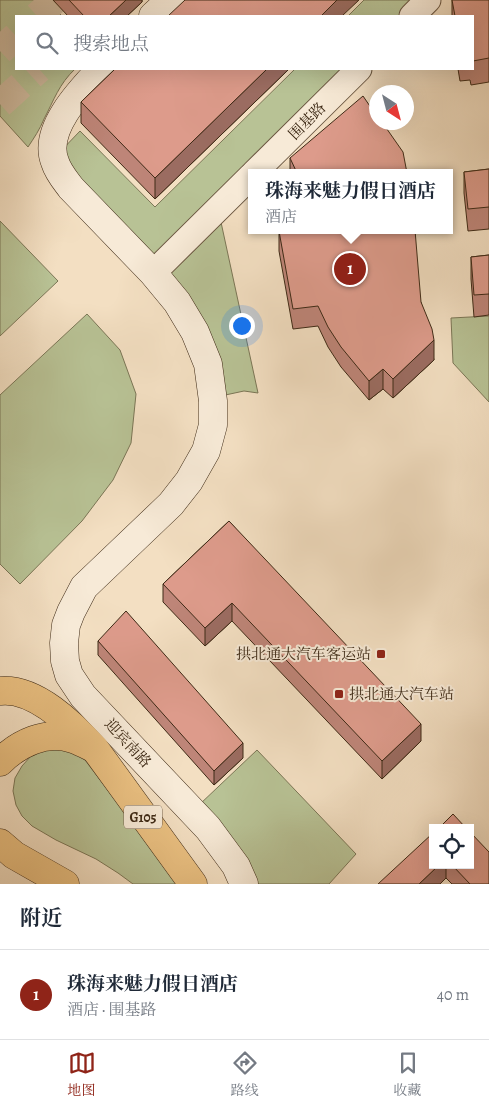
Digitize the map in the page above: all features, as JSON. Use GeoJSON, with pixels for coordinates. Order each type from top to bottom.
{"type":"FeatureCollection","features":[{"type":"Feature","properties":{"kind":"highway","name":"G105"},"geometry":{"type":"LineString","coordinates":[[0,691],[14,691],[28,695],[40,702],[66,720],[94,749]]}},
{"type":"Feature","properties":{"kind":"highway"},"geometry":{"type":"LineString","coordinates":[[0,762],[19,747],[45,736],[63,736],[94,749]]}},
{"type":"Feature","properties":{"kind":"highway","name":"迎宾南路"},"geometry":{"type":"LineString","coordinates":[[94,749],[193,884]]}},
{"type":"Feature","properties":{"kind":"highway"},"geometry":{"type":"LineString","coordinates":[[0,843],[14,855],[65,884]]}},
{"type":"Feature","properties":{"kind":"street"},"geometry":{"type":"LineString","coordinates":[[154,15],[170,0]]}},
{"type":"Feature","properties":{"kind":"street"},"geometry":{"type":"LineString","coordinates":[[413,15],[428,0]]}},
{"type":"Feature","properties":{"kind":"street","name":"迎宾南路"},"geometry":{"type":"LineString","coordinates":[[100,70],[68,107],[58,126],[52,144],[54,160],[61,175],[71,188],[153,273],[177,302],[195,332],[208,364],[213,401],[212,425],[206,451],[189,481],[171,504],[84,587],[66,625],[65,661],[69,675],[83,696],[208,828],[236,866],[244,884]]}},
{"type":"Feature","properties":{"kind":"street","name":"围基路"},"geometry":{"type":"LineString","coordinates":[[258,169],[358,70]]}},
{"type":"Feature","properties":{"kind":"street"},"geometry":{"type":"LineString","coordinates":[[153,273],[248,179]]}},
{"type":"Feature","properties":{"kind":"green space"},"geometry":{"type":"Polygon","coordinates":[[[0,0],[46,0],[61,15],[15,15],[15,70],[74,70],[61,86],[39,130],[28,147],[0,116],[0,0]]]}},
{"type":"Feature","properties":{"kind":"green space"},"geometry":{"type":"Polygon","coordinates":[[[364,0],[420,0],[405,15],[349,15],[364,0]]]}},
{"type":"Feature","properties":{"kind":"green space"},"geometry":{"type":"Polygon","coordinates":[[[294,70],[350,70],[250,169],[248,169],[248,171],[153,266],[57,155],[80,131],[155,207],[294,70]]]}},
{"type":"Feature","properties":{"kind":"green space"},"geometry":{"type":"Polygon","coordinates":[[[219,213],[258,393],[244,391],[216,397],[158,273],[219,213]]]}},
{"type":"Feature","properties":{"kind":"green space"},"geometry":{"type":"Polygon","coordinates":[[[0,221],[58,281],[0,336],[0,221]]]}},
{"type":"Feature","properties":{"kind":"green space"},"geometry":{"type":"Polygon","coordinates":[[[87,314],[120,350],[136,394],[131,443],[113,480],[82,521],[20,584],[0,564],[0,395],[87,314]]]}},
{"type":"Feature","properties":{"kind":"green space"},"geometry":{"type":"Polygon","coordinates":[[[489,316],[489,402],[453,363],[451,318],[489,316]]]}},
{"type":"Feature","properties":{"kind":"green space"},"geometry":{"type":"Polygon","coordinates":[[[59,749],[73,752],[85,760],[179,884],[133,884],[96,859],[32,826],[22,816],[16,805],[13,791],[15,778],[31,756],[44,750],[59,749]]]}},
{"type":"Feature","properties":{"kind":"green space"},"geometry":{"type":"Polygon","coordinates":[[[257,750],[356,854],[329,884],[255,884],[199,805],[257,750]]]}},
{"type":"Feature","properties":{"kind":"building"},"geometry":{"type":"Polygon","coordinates":[[[69,0],[126,0],[110,15],[83,15],[69,0]]]}},
{"type":"Feature","properties":{"kind":"building"},"geometry":{"type":"Polygon","coordinates":[[[185,0],[337,0],[322,15],[169,15],[185,0]]]}},
{"type":"Feature","properties":{"kind":"building"},"geometry":{"type":"Polygon","coordinates":[[[452,0],[489,0],[489,58],[474,61],[474,15],[455,15],[452,0]]]}},
{"type":"Feature","properties":{"kind":"building"},"geometry":{"type":"Polygon","coordinates":[[[114,70],[266,70],[155,178],[81,102],[114,70]]]}},
{"type":"Feature","properties":{"kind":"building"},"geometry":{"type":"Polygon","coordinates":[[[363,96],[369,105],[369,130],[388,130],[403,152],[406,169],[295,169],[290,158],[363,96]]]}},
{"type":"Feature","properties":{"kind":"building"},"geometry":{"type":"Polygon","coordinates":[[[489,169],[489,207],[468,209],[464,172],[489,169]]]}},
{"type":"Feature","properties":{"kind":"building"},"geometry":{"type":"Polygon","coordinates":[[[280,234],[415,234],[421,302],[432,329],[434,340],[393,379],[383,369],[369,381],[341,347],[328,327],[318,306],[293,309],[280,234]]]}},
{"type":"Feature","properties":{"kind":"building"},"geometry":{"type":"Polygon","coordinates":[[[489,255],[489,294],[474,295],[471,257],[489,255]]]}},
{"type":"Feature","properties":{"kind":"building","name":"拱北通大汽车站"},"geometry":{"type":"Polygon","coordinates":[[[229,521],[421,724],[382,761],[232,603],[205,628],[163,584],[229,521]]]}},
{"type":"Feature","properties":{"kind":"building"},"geometry":{"type":"Polygon","coordinates":[[[126,611],[243,743],[214,771],[98,641],[126,611]]]}},
{"type":"Feature","properties":{"kind":"building"},"geometry":{"type":"Polygon","coordinates":[[[453,814],[462,824],[443,824],[453,814]]]}},
{"type":"Feature","properties":{"kind":"building"},"geometry":{"type":"Polygon","coordinates":[[[474,836],[489,852],[489,884],[470,884],[456,869],[474,869],[474,836]]]}},
{"type":"Feature","properties":{"kind":"building"},"geometry":{"type":"Polygon","coordinates":[[[429,837],[429,869],[435,869],[419,884],[378,884],[429,837]]]}},
{"type":"Feature","properties":{"kind":"tunnel"},"geometry":{"type":"LineString","coordinates":[[38,15],[55,0]]}},
{"type":"Feature","properties":{"kind":"tunnel"},"geometry":{"type":"LineString","coordinates":[[0,51],[15,37]]}},
{"type":"Feature","properties":{"kind":"tunnel"},"geometry":{"type":"LineString","coordinates":[[0,104],[38,70]]}},
{"type":"Feature","properties":{"kind":"place","name":"珠海来魅力假日酒店"},"geometry":{"type":"Point","coordinates":[350,269]}},
{"type":"Feature","properties":{"kind":"place","name":"拱北通大汽车客运站"},"geometry":{"type":"Point","coordinates":[381,654]}},
{"type":"Feature","properties":{"kind":"place","name":"拱北通大汽车站"},"geometry":{"type":"Point","coordinates":[339,694]}}]}
